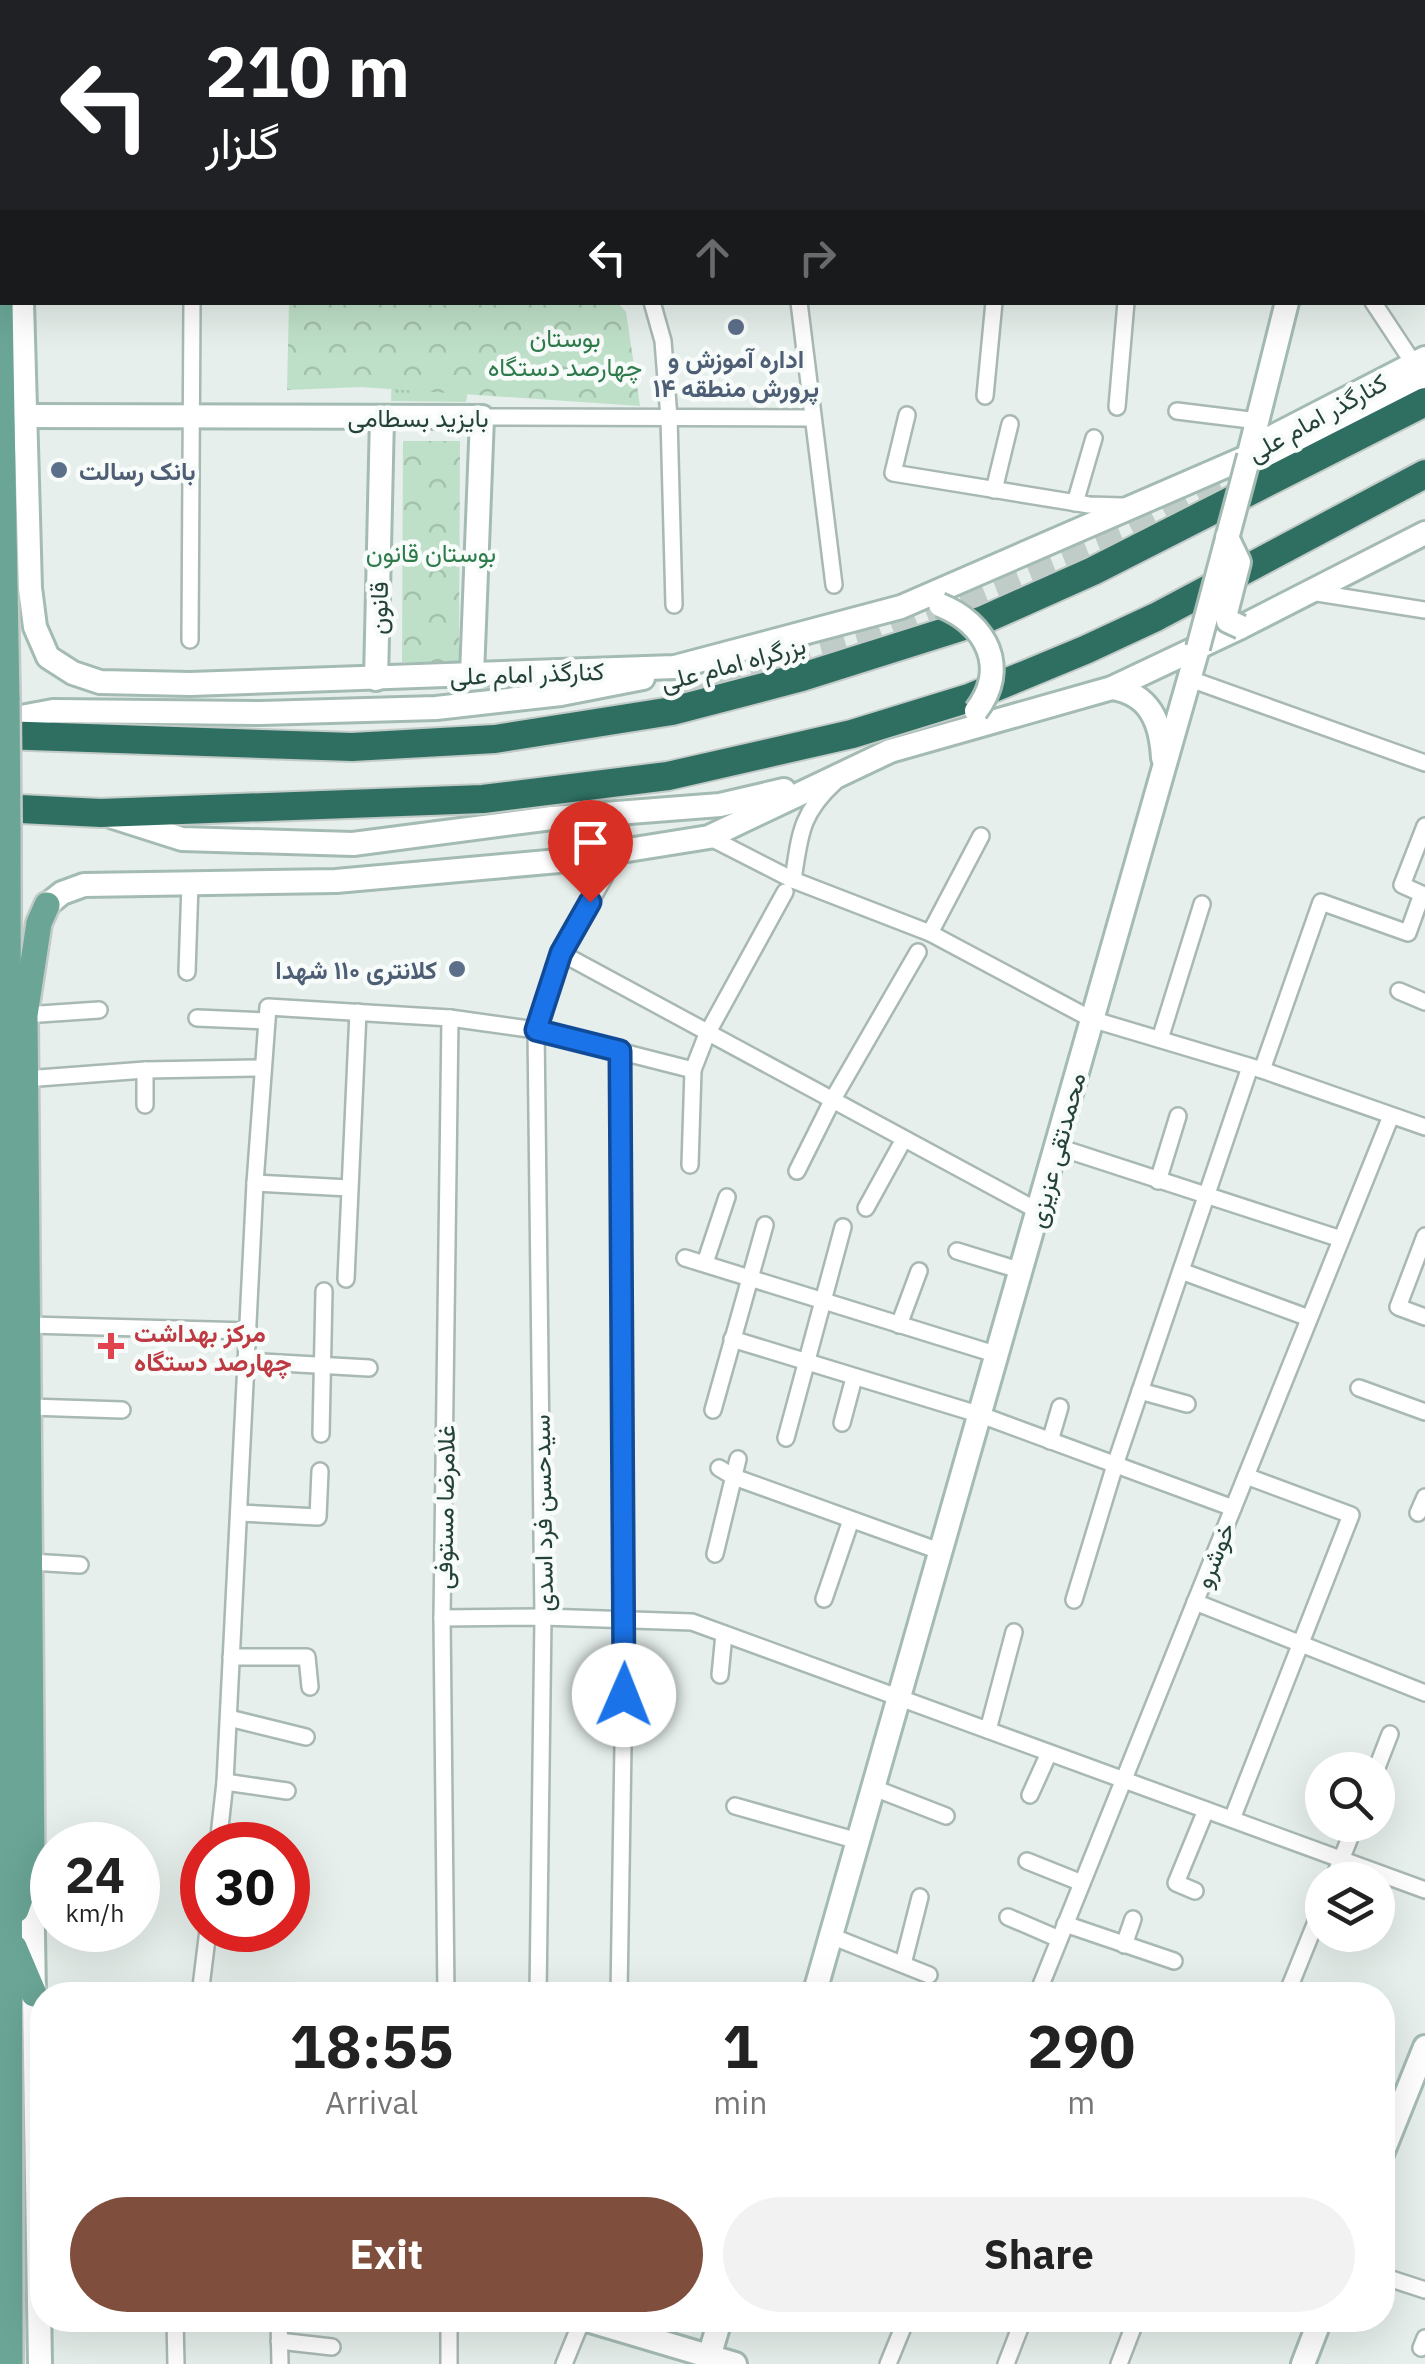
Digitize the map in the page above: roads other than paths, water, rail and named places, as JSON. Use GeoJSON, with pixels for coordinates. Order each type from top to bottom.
{"type":"FeatureCollection","features":[{"type":"Feature","properties":{"kind":"highway","name":"بزرگراه امام علی"},"geometry":{"type":"LineString","coordinates":[[3,730],[352,747],[512,737],[672,711],[802,677],[983,620],[1094,571],[1425,402]]}},
{"type":"Feature","properties":{"kind":"highway"},"geometry":{"type":"LineString","coordinates":[[4,818],[500,798],[668,776],[852,734],[969,698],[1085,650],[1156,617],[1425,474]]}},
{"type":"Feature","properties":{"kind":"main road"},"geometry":{"type":"LineString","coordinates":[[0,305],[14,1558],[8,1931],[10,2364]]}},
{"type":"Feature","properties":{"kind":"main road","name":"کنارگذر امام علی"},"geometry":{"type":"LineString","coordinates":[[22,305],[30,588],[35,628],[48,657],[73,673],[100,682],[190,684],[675,668],[901,607],[1249,456],[1273,454],[1421,366]]}},
{"type":"Feature","properties":{"kind":"main road","name":"محمدتقی عزیزی"},"geometry":{"type":"LineString","coordinates":[[818,1982],[1190,679],[1286,305]]}},
{"type":"Feature","properties":{"kind":"main road","name":"بایزید بسطامی"},"geometry":{"type":"LineString","coordinates":[[24,416],[482,417]]}},
{"type":"Feature","properties":{"kind":"main road","name":"قانون"},"geometry":{"type":"LineString","coordinates":[[376,679],[382,417]]}},
{"type":"Feature","properties":{"kind":"main road"},"geometry":{"type":"LineString","coordinates":[[472,674],[482,417]]}},
{"type":"Feature","properties":{"kind":"main road"},"geometry":{"type":"LineString","coordinates":[[1369,562],[1425,516]]}},
{"type":"Feature","properties":{"kind":"main road"},"geometry":{"type":"LineString","coordinates":[[9,974],[47,905],[62,893],[84,885],[336,882],[559,861],[709,837],[890,751],[1112,688],[1242,627],[1425,533]]}},
{"type":"Feature","properties":{"kind":"main road"},"geometry":{"type":"LineString","coordinates":[[1227,537],[1239,562],[1226,613],[1228,621],[1242,627]]}},
{"type":"Feature","properties":{"kind":"main road"},"geometry":{"type":"LineString","coordinates":[[901,607],[940,605],[972,622],[986,644],[992,685],[976,711],[925,741]]}},
{"type":"Feature","properties":{"kind":"main road"},"geometry":{"type":"LineString","coordinates":[[3,730],[53,711],[436,708],[579,691],[675,668]]}},
{"type":"Feature","properties":{"kind":"main road"},"geometry":{"type":"LineString","coordinates":[[1112,688],[1133,693],[1154,713],[1162,740],[1164,770]]}},
{"type":"Feature","properties":{"kind":"main road"},"geometry":{"type":"LineString","coordinates":[[100,813],[182,839],[353,844],[552,818],[720,805],[827,780]]}},
{"type":"Feature","properties":{"kind":"main road"},"geometry":{"type":"LineString","coordinates":[[30,1830],[14,1558],[30,1407],[25,1014],[39,923],[47,905]]}},
{"type":"Feature","properties":{"kind":"main road"},"geometry":{"type":"LineString","coordinates":[[30,1870],[8,1931],[32,1982]]}},
{"type":"Feature","properties":{"kind":"main road"},"geometry":{"type":"LineString","coordinates":[[36,1952],[37,1982]]}},
{"type":"Feature","properties":{"kind":"main road"},"geometry":{"type":"LineString","coordinates":[[1395,2107],[1425,2047]]}},
{"type":"Feature","properties":{"kind":"main road"},"geometry":{"type":"LineString","coordinates":[[10,2290],[30,2245]]}},
{"type":"Feature","properties":{"kind":"main road"},"geometry":{"type":"LineString","coordinates":[[40,2332],[40,2364]]}},
{"type":"Feature","properties":{"kind":"main road"},"geometry":{"type":"LineString","coordinates":[[621,2332],[708,2360],[735,2364]]}},
{"type":"Feature","properties":{"kind":"main road"},"geometry":{"type":"LineString","coordinates":[[708,2360],[716,2332]]}},
{"type":"Feature","properties":{"kind":"main road"},"geometry":{"type":"LineString","coordinates":[[1303,2364],[1315,2332]]}},
{"type":"Feature","properties":{"kind":"street"},"geometry":{"type":"LineString","coordinates":[[190,640],[192,305]]}},
{"type":"Feature","properties":{"kind":"street"},"geometry":{"type":"LineString","coordinates":[[653,305],[663,340],[669,418],[674,604]]}},
{"type":"Feature","properties":{"kind":"street"},"geometry":{"type":"LineString","coordinates":[[799,305],[834,584]]}},
{"type":"Feature","properties":{"kind":"street"},"geometry":{"type":"LineString","coordinates":[[986,396],[994,305]]}},
{"type":"Feature","properties":{"kind":"street"},"geometry":{"type":"LineString","coordinates":[[1117,407],[1126,305]]}},
{"type":"Feature","properties":{"kind":"street"},"geometry":{"type":"LineString","coordinates":[[1376,305],[1421,366]]}},
{"type":"Feature","properties":{"kind":"street"},"geometry":{"type":"LineString","coordinates":[[1177,411],[1258,422]]}},
{"type":"Feature","properties":{"kind":"street"},"geometry":{"type":"LineString","coordinates":[[908,415],[893,473],[1075,503],[1137,506]]}},
{"type":"Feature","properties":{"kind":"street","name":"بایزید بسطامی"},"geometry":{"type":"LineString","coordinates":[[482,417],[811,418]]}},
{"type":"Feature","properties":{"kind":"street"},"geometry":{"type":"LineString","coordinates":[[994,490],[1010,424]]}},
{"type":"Feature","properties":{"kind":"street"},"geometry":{"type":"LineString","coordinates":[[1075,503],[1094,438]]}},
{"type":"Feature","properties":{"kind":"street"},"geometry":{"type":"LineString","coordinates":[[1311,592],[1425,610]]}},
{"type":"Feature","properties":{"kind":"street"},"geometry":{"type":"LineString","coordinates":[[1190,679],[1425,762]]}},
{"type":"Feature","properties":{"kind":"street"},"geometry":{"type":"LineString","coordinates":[[690,1165],[693,1070],[707,1034],[789,886],[808,810],[833,782],[890,751]]}},
{"type":"Feature","properties":{"kind":"street"},"geometry":{"type":"LineString","coordinates":[[1074,1600],[1115,1465],[1206,1197],[1321,902],[1408,933],[1422,894],[1402,886],[1425,826]]}},
{"type":"Feature","properties":{"kind":"street"},"geometry":{"type":"LineString","coordinates":[[930,933],[981,836]]}},
{"type":"Feature","properties":{"kind":"street"},"geometry":{"type":"LineString","coordinates":[[709,837],[789,886],[930,933],[1091,1019],[1256,1069],[1425,1127]]}},
{"type":"Feature","properties":{"kind":"street","name":"سیدحسن فرد اسدی"},"geometry":{"type":"LineString","coordinates":[[538,1982],[543,1617],[536,1030],[561,953],[605,876]]}},
{"type":"Feature","properties":{"kind":"street"},"geometry":{"type":"LineString","coordinates":[[187,972],[190,884]]}},
{"type":"Feature","properties":{"kind":"street"},"geometry":{"type":"LineString","coordinates":[[1160,1039],[1202,904]]}},
{"type":"Feature","properties":{"kind":"street"},"geometry":{"type":"LineString","coordinates":[[797,1171],[833,1099],[918,952]]}},
{"type":"Feature","properties":{"kind":"street"},"geometry":{"type":"LineString","coordinates":[[561,953],[1040,1212]]}},
{"type":"Feature","properties":{"kind":"street"},"geometry":{"type":"LineString","coordinates":[[1399,991],[1425,1002]]}},
{"type":"Feature","properties":{"kind":"street"},"geometry":{"type":"LineString","coordinates":[[221,1822],[262,1068],[271,1006],[450,1018],[536,1030],[693,1070]]}},
{"type":"Feature","properties":{"kind":"street"},"geometry":{"type":"LineString","coordinates":[[25,1014],[98,1010]]}},
{"type":"Feature","properties":{"kind":"street"},"geometry":{"type":"LineString","coordinates":[[346,1279],[358,1012]]}},
{"type":"Feature","properties":{"kind":"street"},"geometry":{"type":"LineString","coordinates":[[197,1018],[266,1021]]}},
{"type":"Feature","properties":{"kind":"street","name":"غلامرضا مستوفی"},"geometry":{"type":"LineString","coordinates":[[446,1982],[442,1618],[450,1018]]}},
{"type":"Feature","properties":{"kind":"street"},"geometry":{"type":"LineString","coordinates":[[619,1982],[625,1620],[620,1051]]}},
{"type":"Feature","properties":{"kind":"street"},"geometry":{"type":"LineString","coordinates":[[25,1079],[145,1070],[262,1068]]}},
{"type":"Feature","properties":{"kind":"street"},"geometry":{"type":"LineString","coordinates":[[145,1070],[145,1105]]}},
{"type":"Feature","properties":{"kind":"street"},"geometry":{"type":"LineString","coordinates":[[1158,1182],[1178,1116]]}},
{"type":"Feature","properties":{"kind":"street","name":"خوشرو"},"geometry":{"type":"LineString","coordinates":[[1042,1982],[1391,1116]]}},
{"type":"Feature","properties":{"kind":"street"},"geometry":{"type":"LineString","coordinates":[[866,1208],[904,1139]]}},
{"type":"Feature","properties":{"kind":"street"},"geometry":{"type":"LineString","coordinates":[[1058,1146],[1341,1239]]}},
{"type":"Feature","properties":{"kind":"street"},"geometry":{"type":"LineString","coordinates":[[256,1183],[348,1188]]}},
{"type":"Feature","properties":{"kind":"street"},"geometry":{"type":"LineString","coordinates":[[705,1263],[726,1198]]}},
{"type":"Feature","properties":{"kind":"street"},"geometry":{"type":"LineString","coordinates":[[713,1410],[766,1225]]}},
{"type":"Feature","properties":{"kind":"street"},"geometry":{"type":"LineString","coordinates":[[786,1438],[842,1228]]}},
{"type":"Feature","properties":{"kind":"street"},"geometry":{"type":"LineString","coordinates":[[1425,1236],[1421,1258],[1398,1307],[1425,1317]]}},
{"type":"Feature","properties":{"kind":"street"},"geometry":{"type":"LineString","coordinates":[[958,1251],[1022,1271]]}},
{"type":"Feature","properties":{"kind":"street"},"geometry":{"type":"LineString","coordinates":[[685,1258],[998,1355]]}},
{"type":"Feature","properties":{"kind":"street"},"geometry":{"type":"LineString","coordinates":[[899,1325],[918,1271]]}},
{"type":"Feature","properties":{"kind":"street"},"geometry":{"type":"LineString","coordinates":[[1182,1271],[1309,1318]]}},
{"type":"Feature","properties":{"kind":"street"},"geometry":{"type":"LineString","coordinates":[[320,1434],[324,1291]]}},
{"type":"Feature","properties":{"kind":"street"},"geometry":{"type":"LineString","coordinates":[[29,1325],[249,1331]]}},
{"type":"Feature","properties":{"kind":"street"},"geometry":{"type":"LineString","coordinates":[[732,1339],[982,1415],[1233,1508]]}},
{"type":"Feature","properties":{"kind":"street"},"geometry":{"type":"LineString","coordinates":[[247,1361],[369,1368]]}},
{"type":"Feature","properties":{"kind":"street"},"geometry":{"type":"LineString","coordinates":[[842,1423],[854,1378]]}},
{"type":"Feature","properties":{"kind":"street"},"geometry":{"type":"LineString","coordinates":[[1359,1388],[1425,1412]]}},
{"type":"Feature","properties":{"kind":"street"},"geometry":{"type":"LineString","coordinates":[[1140,1391],[1186,1404]]}},
{"type":"Feature","properties":{"kind":"street"},"geometry":{"type":"LineString","coordinates":[[30,1407],[122,1410]]}},
{"type":"Feature","properties":{"kind":"street"},"geometry":{"type":"LineString","coordinates":[[1050,1441],[1060,1407]]}},
{"type":"Feature","properties":{"kind":"street"},"geometry":{"type":"LineString","coordinates":[[715,1554],[726,1472],[738,1459]]}},
{"type":"Feature","properties":{"kind":"street"},"geometry":{"type":"LineString","coordinates":[[240,1513],[318,1518],[320,1471]]}},
{"type":"Feature","properties":{"kind":"street"},"geometry":{"type":"LineString","coordinates":[[726,1472],[942,1552]]}},
{"type":"Feature","properties":{"kind":"street"},"geometry":{"type":"LineString","coordinates":[[1232,1820],[1351,1515],[1246,1476]]}},
{"type":"Feature","properties":{"kind":"street"},"geometry":{"type":"LineString","coordinates":[[824,1598],[851,1520]]}},
{"type":"Feature","properties":{"kind":"street"},"geometry":{"type":"LineString","coordinates":[[14,1558],[80,1565]]}},
{"type":"Feature","properties":{"kind":"street"},"geometry":{"type":"LineString","coordinates":[[1195,1602],[1425,1693]]}},
{"type":"Feature","properties":{"kind":"street"},"geometry":{"type":"LineString","coordinates":[[442,1618],[692,1622],[1425,1890]]}},
{"type":"Feature","properties":{"kind":"street"},"geometry":{"type":"LineString","coordinates":[[988,1730],[1014,1632]]}},
{"type":"Feature","properties":{"kind":"street"},"geometry":{"type":"LineString","coordinates":[[720,1675],[724,1634]]}},
{"type":"Feature","properties":{"kind":"street"},"geometry":{"type":"LineString","coordinates":[[231,1657],[307,1657],[310,1687]]}},
{"type":"Feature","properties":{"kind":"street"},"geometry":{"type":"LineString","coordinates":[[229,1718],[306,1738]]}},
{"type":"Feature","properties":{"kind":"street"},"geometry":{"type":"LineString","coordinates":[[1383,1752],[1390,1734]]}},
{"type":"Feature","properties":{"kind":"street"},"geometry":{"type":"LineString","coordinates":[[1030,1795],[1049,1752]]}},
{"type":"Feature","properties":{"kind":"street"},"geometry":{"type":"LineString","coordinates":[[225,1782],[287,1791]]}},
{"type":"Feature","properties":{"kind":"street"},"geometry":{"type":"LineString","coordinates":[[874,1788],[946,1816]]}},
{"type":"Feature","properties":{"kind":"street"},"geometry":{"type":"LineString","coordinates":[[734,1806],[858,1842]]}},
{"type":"Feature","properties":{"kind":"street"},"geometry":{"type":"LineString","coordinates":[[1195,1891],[1176,1883],[1206,1810]]}},
{"type":"Feature","properties":{"kind":"street"},"geometry":{"type":"LineString","coordinates":[[1341,1862],[1348,1842]]}},
{"type":"Feature","properties":{"kind":"street"},"geometry":{"type":"LineString","coordinates":[[1027,1860],[1082,1883]]}},
{"type":"Feature","properties":{"kind":"street"},"geometry":{"type":"LineString","coordinates":[[902,1964],[920,1896]]}},
{"type":"Feature","properties":{"kind":"street"},"geometry":{"type":"LineString","coordinates":[[1008,1918],[1174,1961]]}},
{"type":"Feature","properties":{"kind":"street"},"geometry":{"type":"LineString","coordinates":[[1124,1945],[1134,1919]]}},
{"type":"Feature","properties":{"kind":"street"},"geometry":{"type":"LineString","coordinates":[[831,1936],[929,1975]]}},
{"type":"Feature","properties":{"kind":"street"},"geometry":{"type":"LineString","coordinates":[[1292,1982],[1305,1948]]}},
{"type":"Feature","properties":{"kind":"street"},"geometry":{"type":"LineString","coordinates":[[202,1982],[205,1952]]}},
{"type":"Feature","properties":{"kind":"street"},"geometry":{"type":"LineString","coordinates":[[1395,2280],[1425,2290]]}},
{"type":"Feature","properties":{"kind":"street"},"geometry":{"type":"LineString","coordinates":[[176,2332],[176,2364]]}},
{"type":"Feature","properties":{"kind":"street"},"geometry":{"type":"LineString","coordinates":[[279,2332],[280,2364]]}},
{"type":"Feature","properties":{"kind":"street"},"geometry":{"type":"LineString","coordinates":[[449,2332],[449,2364]]}},
{"type":"Feature","properties":{"kind":"street"},"geometry":{"type":"LineString","coordinates":[[564,2364],[579,2332]]}},
{"type":"Feature","properties":{"kind":"street"},"geometry":{"type":"LineString","coordinates":[[888,2364],[901,2332]]}},
{"type":"Feature","properties":{"kind":"street"},"geometry":{"type":"LineString","coordinates":[[1006,2364],[1018,2332]]}},
{"type":"Feature","properties":{"kind":"street"},"geometry":{"type":"LineString","coordinates":[[1119,2364],[1131,2332]]}},
{"type":"Feature","properties":{"kind":"street"},"geometry":{"type":"LineString","coordinates":[[279,2341],[332,2347]]}},
{"type":"Feature","properties":{"kind":"tunnel"},"geometry":{"type":"LineString","coordinates":[[685,703],[746,667],[877,632],[1129,531],[1260,463]]}},
{"type":"Feature","properties":{"kind":"place","name":"اداره آموزش و پرورش منطقه ۱۴"},"geometry":{"type":"Point","coordinates":[736,327]}},
{"type":"Feature","properties":{"kind":"place","name":"بانک رسالت"},"geometry":{"type":"Point","coordinates":[59,470]}},
{"type":"Feature","properties":{"kind":"place","name":"کلانتری ۱۱۰ شهدا"},"geometry":{"type":"Point","coordinates":[457,969]}},
{"type":"Feature","properties":{"kind":"place","name":"مرکز بهداشت چهارصد دستگاه"},"geometry":{"type":"Point","coordinates":[111,1346]}},
{"type":"Feature","properties":{"kind":"park label","name":"بوستان چهارصد دستگاه"},"geometry":{"type":"Point","coordinates":[565,352]}},
{"type":"Feature","properties":{"kind":"park label","name":"بوستان قانون"},"geometry":{"type":"Point","coordinates":[431,552]}}]}
